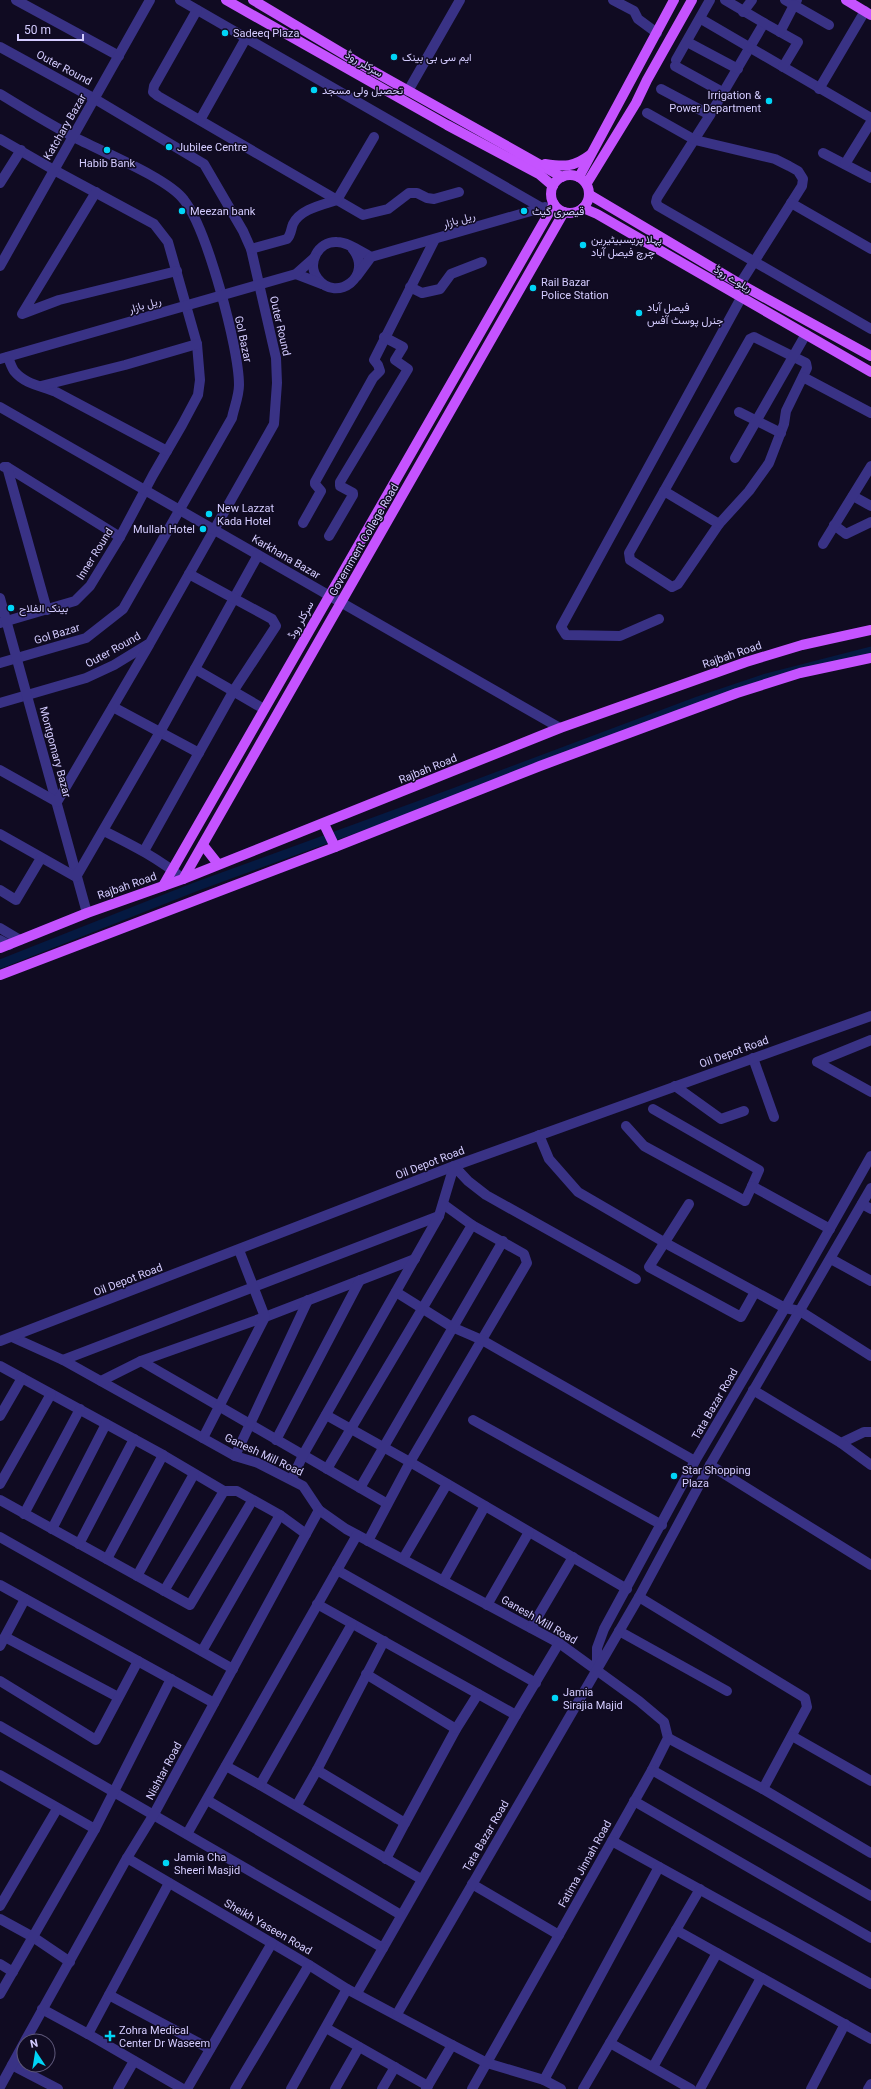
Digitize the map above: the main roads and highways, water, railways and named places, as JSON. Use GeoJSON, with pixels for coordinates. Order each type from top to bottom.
{"type":"FeatureCollection","features":[{"type":"Feature","properties":{"kind":"main road","name":"سرکلر روڈ"},"geometry":{"type":"LineString","coordinates":[[226,0],[447,125],[539,174],[553,186]]}},
{"type":"Feature","properties":{"kind":"main road","name":"سرکلر روڈ"},"geometry":{"type":"LineString","coordinates":[[253,0],[408,91],[562,177]]}},
{"type":"Feature","properties":{"kind":"main road"},"geometry":{"type":"LineString","coordinates":[[583,180],[591,155],[674,0]]}},
{"type":"Feature","properties":{"kind":"main road"},"geometry":{"type":"LineString","coordinates":[[583,180],[636,103],[647,80],[692,0]]}},
{"type":"Feature","properties":{"kind":"main road"},"geometry":{"type":"LineString","coordinates":[[846,0],[868,13]]}},
{"type":"Feature","properties":{"kind":"main road"},"geometry":{"type":"LineString","coordinates":[[541,164],[563,167],[579,163],[591,155]]}},
{"type":"Feature","properties":{"kind":"main road"},"geometry":{"type":"LineString","coordinates":[[574,175],[583,180],[590,195],[588,202],[583,208],[571,213],[564,212],[554,204],[552,198],[553,186],[562,177],[574,175]]}},
{"type":"Feature","properties":{"kind":"main road","name":"ریلوے روڈ"},"geometry":{"type":"LineString","coordinates":[[590,195],[740,284],[871,356]]}},
{"type":"Feature","properties":{"kind":"main road"},"geometry":{"type":"LineString","coordinates":[[471,375],[461,367],[554,204]]}},
{"type":"Feature","properties":{"kind":"main road","name":"ریلوے روڈ"},"geometry":{"type":"LineString","coordinates":[[583,208],[597,214],[871,372]]}},
{"type":"Feature","properties":{"kind":"main road","name":"Government College Road"},"geometry":{"type":"LineString","coordinates":[[183,879],[564,212]]}},
{"type":"Feature","properties":{"kind":"main road","name":"سرکلر روڈ"},"geometry":{"type":"LineString","coordinates":[[163,886],[328,595],[461,367]]}},
{"type":"Feature","properties":{"kind":"main road","name":"Rajbah Road"},"geometry":{"type":"LineString","coordinates":[[3,944],[20,940],[88,913],[183,879],[218,864],[325,826],[560,728],[746,662],[802,645],[871,630]]}},
{"type":"Feature","properties":{"kind":"main road"},"geometry":{"type":"LineString","coordinates":[[0,975],[533,769],[736,693],[800,673],[871,658]]}},
{"type":"Feature","properties":{"kind":"main road"},"geometry":{"type":"LineString","coordinates":[[325,826],[334,846]]}},
{"type":"Feature","properties":{"kind":"main road"},"geometry":{"type":"LineString","coordinates":[[203,845],[218,864]]}},
{"type":"Feature","properties":{"kind":"waterway"},"geometry":{"type":"LineString","coordinates":[[0,964],[195,887],[453,793],[698,701],[766,678],[871,651]]}},
{"type":"Feature","properties":{"kind":"place","name":"Sadeeq Plaza"},"geometry":{"type":"Point","coordinates":[225,33]}},
{"type":"Feature","properties":{"kind":"place","name":"ایم سی بی بینک"},"geometry":{"type":"Point","coordinates":[394,57]}},
{"type":"Feature","properties":{"kind":"place","name":"تحصیل ولی مسجد"},"geometry":{"type":"Point","coordinates":[314,90]}},
{"type":"Feature","properties":{"kind":"place","name":"Irrigation & Power Department"},"geometry":{"type":"Point","coordinates":[769,101]}},
{"type":"Feature","properties":{"kind":"place","name":"Jubilee Centre"},"geometry":{"type":"Point","coordinates":[169,147]}},
{"type":"Feature","properties":{"kind":"place","name":"Habib Bank"},"geometry":{"type":"Point","coordinates":[107,150]}},
{"type":"Feature","properties":{"kind":"place","name":"Meezan bank"},"geometry":{"type":"Point","coordinates":[182,211]}},
{"type":"Feature","properties":{"kind":"place","name":"قیصری گیٹ"},"geometry":{"type":"Point","coordinates":[524,211]}},
{"type":"Feature","properties":{"kind":"place","name":"پہلا پریسبیٹیرین چرچ فیصل آباد"},"geometry":{"type":"Point","coordinates":[583,245]}},
{"type":"Feature","properties":{"kind":"place","name":"Rail Bazar Police Station"},"geometry":{"type":"Point","coordinates":[533,288]}},
{"type":"Feature","properties":{"kind":"place","name":"فیصل آباد جنرل پوسٹ آفس"},"geometry":{"type":"Point","coordinates":[639,313]}},
{"type":"Feature","properties":{"kind":"place","name":"New Lazzat Kada Hotel"},"geometry":{"type":"Point","coordinates":[209,514]}},
{"type":"Feature","properties":{"kind":"place","name":"Mullah Hotel"},"geometry":{"type":"Point","coordinates":[203,529]}},
{"type":"Feature","properties":{"kind":"place","name":"بینک الفلاح"},"geometry":{"type":"Point","coordinates":[11,608]}},
{"type":"Feature","properties":{"kind":"place","name":"Star Shopping Plaza"},"geometry":{"type":"Point","coordinates":[674,1476]}},
{"type":"Feature","properties":{"kind":"place","name":"Jamia Sirajia Majid"},"geometry":{"type":"Point","coordinates":[555,1698]}},
{"type":"Feature","properties":{"kind":"place","name":"Jamia Cha Sheeri Masjid"},"geometry":{"type":"Point","coordinates":[166,1863]}},
{"type":"Feature","properties":{"kind":"place","name":"Zohra Medical Center Dr Waseem"},"geometry":{"type":"Point","coordinates":[110,2036]}}]}
